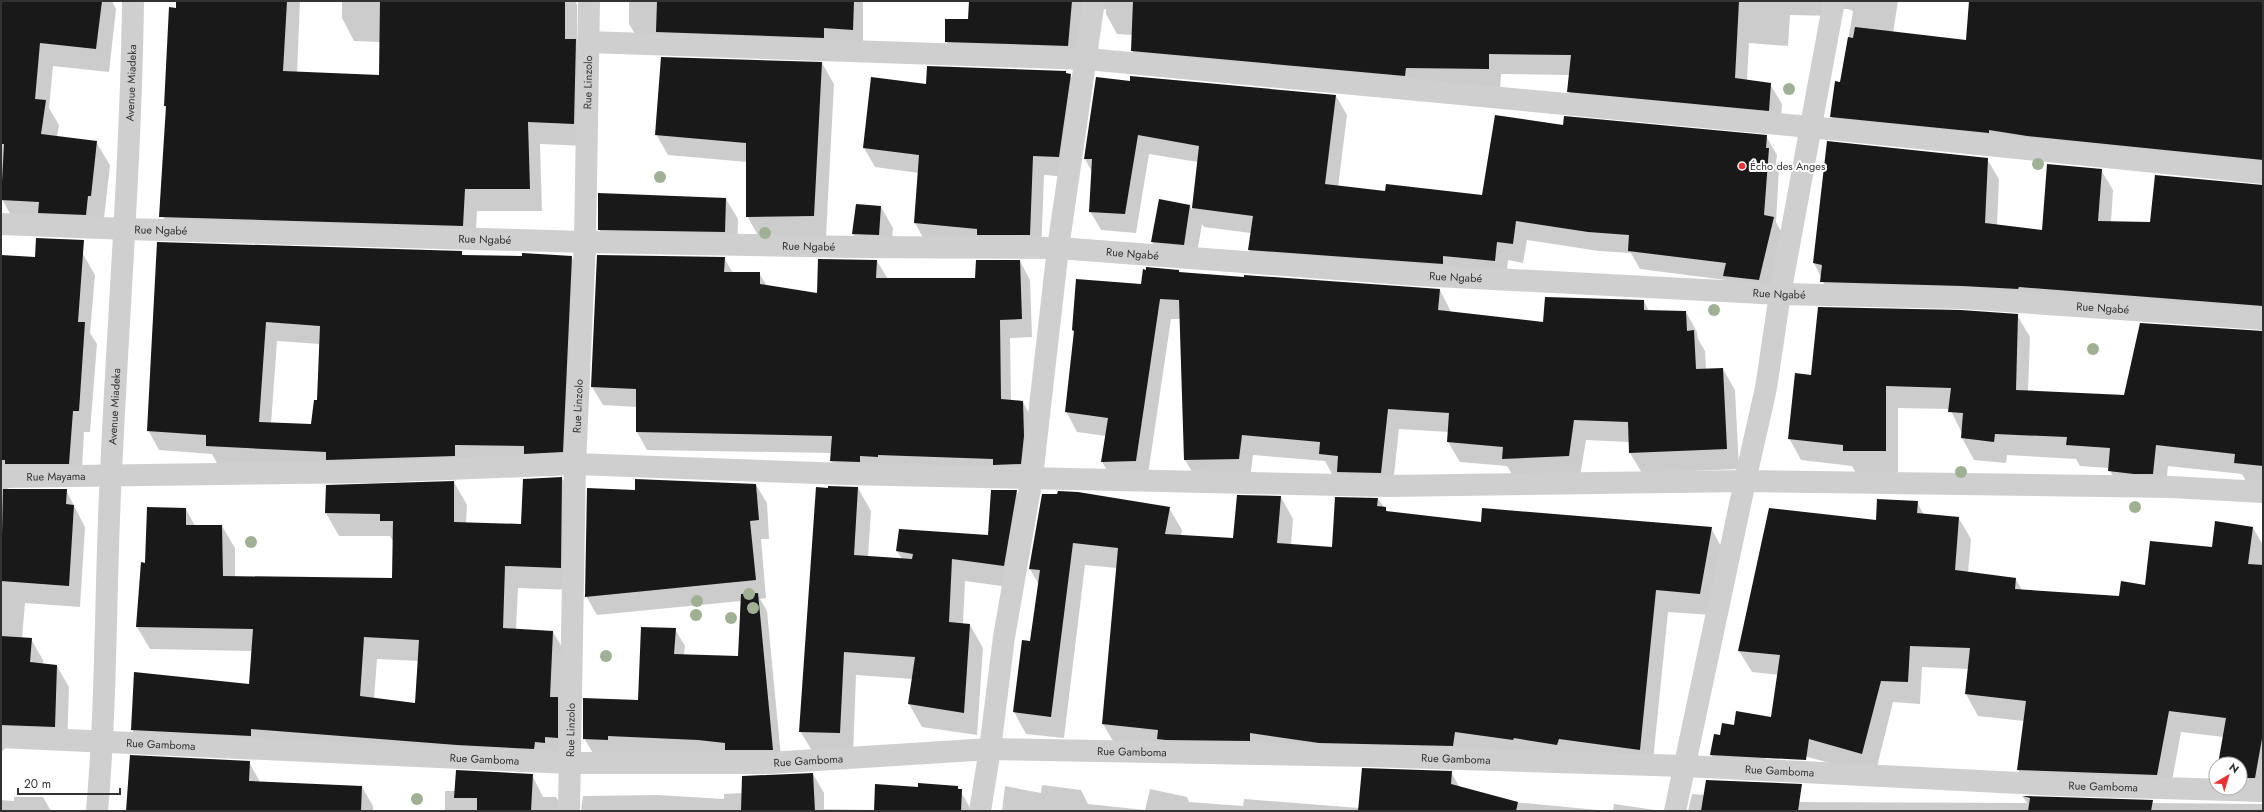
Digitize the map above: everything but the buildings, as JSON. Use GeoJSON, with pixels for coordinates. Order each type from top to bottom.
{"type":"FeatureCollection","features":[{"type":"Feature","properties":{"kind":"street","name":"Avenue Miadeka"},"geometry":{"type":"LineString","coordinates":[[97,811],[103,742],[110,476],[126,229],[132,95],[133,1]]}},
{"type":"Feature","properties":{"kind":"street","name":"Rue Linzolo"},"geometry":{"type":"LineString","coordinates":[[569,811],[575,464],[585,242],[590,1]]}},
{"type":"Feature","properties":{"kind":"street"},"geometry":{"type":"LineString","coordinates":[[980,811],[990,749],[1004,637],[1032,477],[1058,248],[1087,59],[1094,1]]}},
{"type":"Feature","properties":{"kind":"street"},"geometry":{"type":"LineString","coordinates":[[1675,811],[1766,388],[1780,294],[1834,1]]}},
{"type":"Feature","properties":{"kind":"street"},"geometry":{"type":"LineString","coordinates":[[588,42],[1087,59],[1810,127],[2263,174]]}},
{"type":"Feature","properties":{"kind":"street","name":"Rue Ngabé"},"geometry":{"type":"LineString","coordinates":[[1,224],[585,242],[855,247],[1058,248],[1417,275],[1780,294],[1962,298],[2263,319]]}},
{"type":"Feature","properties":{"kind":"street","name":"Rue Mayama"},"geometry":{"type":"LineString","coordinates":[[1,477],[373,472],[575,464],[845,474],[1388,486],[1745,481],[2171,486],[2263,492]]}},
{"type":"Feature","properties":{"kind":"street","name":"Rue Gamboma"},"geometry":{"type":"LineString","coordinates":[[1,737],[569,763],[769,763],[990,749],[1370,756],[1685,766],[2058,785],[2263,791]]}},
{"type":"Feature","properties":{"kind":"place","name":"Écho des Anges"},"geometry":{"type":"Point","coordinates":[1742,166]}}]}
